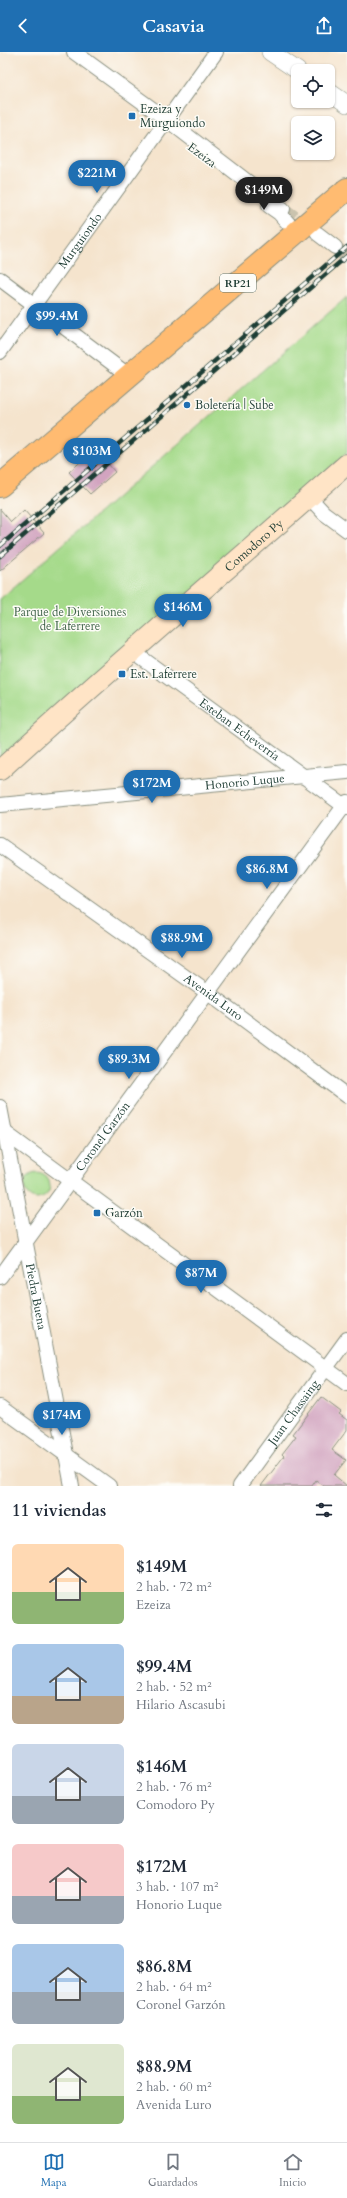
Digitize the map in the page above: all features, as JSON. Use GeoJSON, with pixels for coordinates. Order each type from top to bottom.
{"type":"FeatureCollection","features":[{"type":"Feature","properties":{"kind":"main road","name":"RP21"},"geometry":{"type":"LineString","coordinates":[[0,486],[128,376],[307,234],[347,189]]}},
{"type":"Feature","properties":{"kind":"main road","name":"Comodoro Py"},"geometry":{"type":"LineString","coordinates":[[0,770],[132,651],[347,464]]}},
{"type":"Feature","properties":{"kind":"street","name":"Ezeiza"},"geometry":{"type":"LineString","coordinates":[[74,52],[166,119],[283,209]]}},
{"type":"Feature","properties":{"kind":"street","name":"Murguiondo"},"geometry":{"type":"LineString","coordinates":[[0,352],[166,119],[216,52]]}},
{"type":"Feature","properties":{"kind":"street"},"geometry":{"type":"LineString","coordinates":[[270,52],[291,66]]}},
{"type":"Feature","properties":{"kind":"street"},"geometry":{"type":"LineString","coordinates":[[335,96],[347,104]]}},
{"type":"Feature","properties":{"kind":"street","name":"Ezeiza"},"geometry":{"type":"LineString","coordinates":[[166,119],[170,131],[307,234],[335,248]]}},
{"type":"Feature","properties":{"kind":"street"},"geometry":{"type":"LineString","coordinates":[[0,279],[128,376]]}},
{"type":"Feature","properties":{"kind":"street"},"geometry":{"type":"LineString","coordinates":[[309,497],[324,513],[347,530]]}},
{"type":"Feature","properties":{"kind":"street","name":"Esteban Echeverría"},"geometry":{"type":"LineString","coordinates":[[132,651],[301,776],[346,805]]}},
{"type":"Feature","properties":{"kind":"street","name":"Honorio Luque"},"geometry":{"type":"LineString","coordinates":[[0,805],[347,772]]}},
{"type":"Feature","properties":{"kind":"street","name":"Coronel Garzón"},"geometry":{"type":"LineString","coordinates":[[0,1277],[346,805]]}},
{"type":"Feature","properties":{"kind":"street","name":"Avenida Luro"},"geometry":{"type":"LineString","coordinates":[[0,845],[208,993],[347,1096]]}},
{"type":"Feature","properties":{"kind":"street","name":"Piedra Buena"},"geometry":{"type":"LineString","coordinates":[[0,1107],[2,1130],[72,1486]]}},
{"type":"Feature","properties":{"kind":"street"},"geometry":{"type":"LineString","coordinates":[[2,1130],[347,1384]]}},
{"type":"Feature","properties":{"kind":"street","name":"Juan Chassaing"},"geometry":{"type":"LineString","coordinates":[[240,1486],[347,1339]]}},
{"type":"Feature","properties":{"kind":"street"},"geometry":{"type":"LineString","coordinates":[[0,1407],[109,1486]]}},
{"type":"Feature","properties":{"kind":"green space","name":"Parque de Diversiones de Laferrere"},"geometry":{"type":"Polygon","coordinates":[[[347,297],[347,453],[0,762],[0,599],[347,297]]]}},
{"type":"Feature","properties":{"kind":"green space"},"geometry":{"type":"Polygon","coordinates":[[[37,1173],[46,1177],[50,1186],[46,1195],[37,1199],[28,1195],[24,1186],[28,1177],[37,1173]]]}},
{"type":"Feature","properties":{"kind":"building"},"geometry":{"type":"Polygon","coordinates":[[[95,449],[115,472],[90,494],[69,472],[95,449]]]}},
{"type":"Feature","properties":{"kind":"building"},"geometry":{"type":"Polygon","coordinates":[[[0,509],[11,522],[24,510],[44,533],[0,571],[0,509]]]}},
{"type":"Feature","properties":{"kind":"building"},"geometry":{"type":"Polygon","coordinates":[[[321,1397],[341,1412],[339,1414],[347,1420],[347,1430],[332,1450],[346,1460],[334,1475],[347,1486],[324,1486],[316,1480],[312,1486],[261,1486],[284,1456],[282,1454],[296,1436],[293,1434],[321,1397]]]}},
{"type":"Feature","properties":{"kind":"tunnel"},"geometry":{"type":"LineString","coordinates":[[283,209],[311,230]]}},
{"type":"Feature","properties":{"kind":"tunnel"},"geometry":{"type":"LineString","coordinates":[[335,247],[347,257]]}},
{"type":"Feature","properties":{"kind":"railway"},"geometry":{"type":"LineString","coordinates":[[0,546],[347,247]]}},
{"type":"Feature","properties":{"kind":"railway"},"geometry":{"type":"LineString","coordinates":[[0,556],[347,256]]}},
{"type":"Feature","properties":{"kind":"place","name":"Ezeiza y Murguiondo"},"geometry":{"type":"Point","coordinates":[132,116]}},
{"type":"Feature","properties":{"kind":"place","name":"Boletería | Sube"},"geometry":{"type":"Point","coordinates":[187,405]}},
{"type":"Feature","properties":{"kind":"place","name":"Est. Laferrere"},"geometry":{"type":"Point","coordinates":[122,674]}},
{"type":"Feature","properties":{"kind":"place","name":"Garzón"},"geometry":{"type":"Point","coordinates":[97,1213]}}]}
